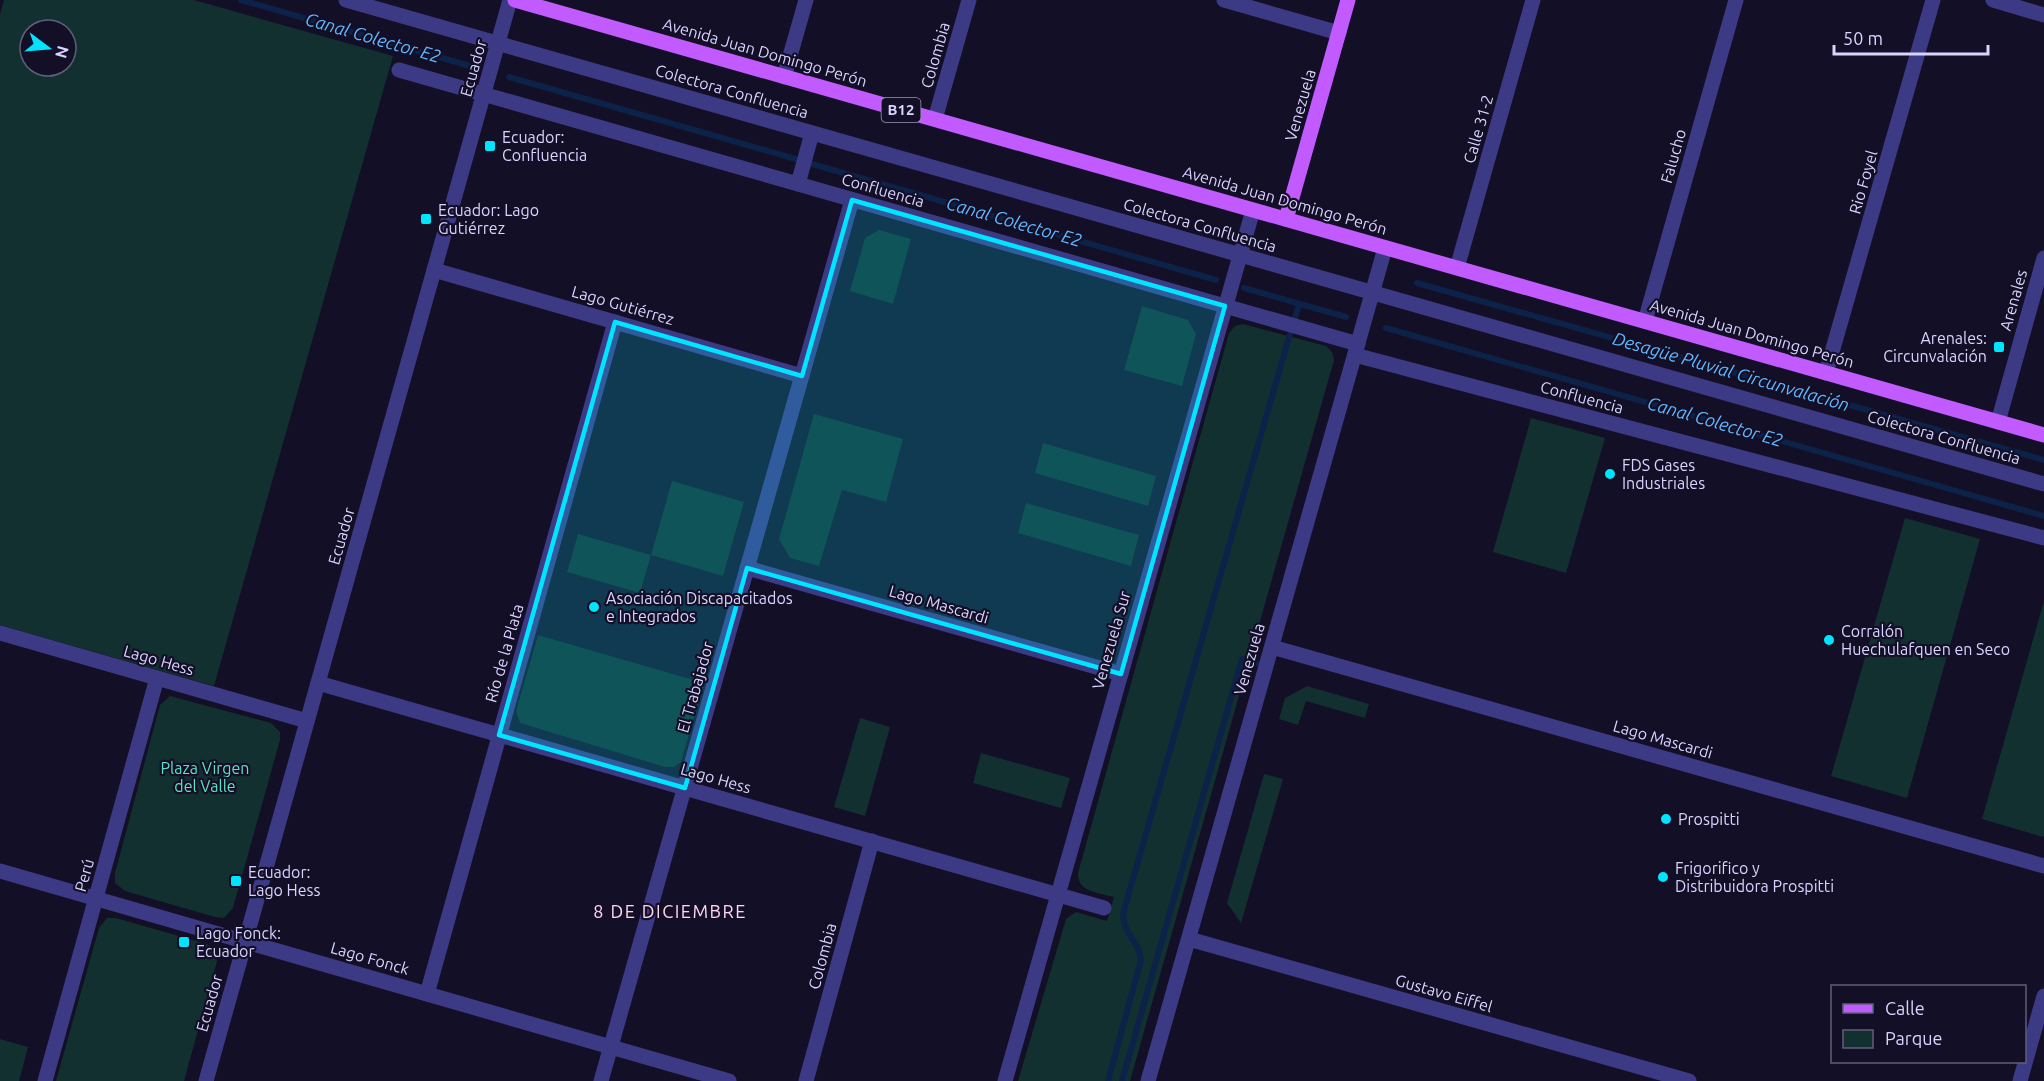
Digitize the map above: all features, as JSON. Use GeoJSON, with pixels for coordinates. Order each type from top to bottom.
{"type":"FeatureCollection","features":[{"type":"Feature","properties":{"kind":"main road","name":"Avenida Juan Domingo Perón"},"geometry":{"type":"LineString","coordinates":[[516,0],[2044,435]]}},
{"type":"Feature","properties":{"kind":"main road","name":"Venezuela"},"geometry":{"type":"LineString","coordinates":[[1286,219],[1348,0]]}},
{"type":"Feature","properties":{"kind":"street","name":"Colectora Confluencia"},"geometry":{"type":"LineString","coordinates":[[346,0],[2044,484]]}},
{"type":"Feature","properties":{"kind":"street","name":"Ecuador"},"geometry":{"type":"LineString","coordinates":[[206,1081],[510,0]]}},
{"type":"Feature","properties":{"kind":"street"},"geometry":{"type":"LineString","coordinates":[[784,76],[806,0]]}},
{"type":"Feature","properties":{"kind":"street","name":"Colombia"},"geometry":{"type":"LineString","coordinates":[[935,119],[969,0]]}},
{"type":"Feature","properties":{"kind":"street"},"geometry":{"type":"LineString","coordinates":[[1224,0],[1339,33]]}},
{"type":"Feature","properties":{"kind":"street","name":"Calle 31-2"},"geometry":{"type":"LineString","coordinates":[[1457,268],[1533,0]]}},
{"type":"Feature","properties":{"kind":"street","name":"Falucho"},"geometry":{"type":"LineString","coordinates":[[1645,321],[1736,0]]}},
{"type":"Feature","properties":{"kind":"street","name":"Rio Foyel"},"geometry":{"type":"LineString","coordinates":[[1826,373],[1933,0]]}},
{"type":"Feature","properties":{"kind":"street"},"geometry":{"type":"LineString","coordinates":[[1993,0],[2044,15]]}},
{"type":"Feature","properties":{"kind":"street","name":"Confluencia"},"geometry":{"type":"LineString","coordinates":[[399,70],[1225,306],[1356,350],[2044,538]]}},
{"type":"Feature","properties":{"kind":"street"},"geometry":{"type":"LineString","coordinates":[[798,184],[812,133]]}},
{"type":"Feature","properties":{"kind":"street","name":"El Trabajador"},"geometry":{"type":"LineString","coordinates":[[601,1081],[852,200]]}},
{"type":"Feature","properties":{"kind":"street","name":"Venezuela Sur"},"geometry":{"type":"LineString","coordinates":[[1005,1081],[1253,210]]}},
{"type":"Feature","properties":{"kind":"street","name":"Venezuela"},"geometry":{"type":"LineString","coordinates":[[1148,1081],[1386,248]]}},
{"type":"Feature","properties":{"kind":"street","name":"Arenales"},"geometry":{"type":"LineString","coordinates":[[1998,422],[2044,258]]}},
{"type":"Feature","properties":{"kind":"street","name":"Lago Gutiérrez"},"geometry":{"type":"LineString","coordinates":[[434,270],[802,376]]}},
{"type":"Feature","properties":{"kind":"street","name":"Río de la Plata"},"geometry":{"type":"LineString","coordinates":[[427,993],[615,322]]}},
{"type":"Feature","properties":{"kind":"street","name":"Lago Mascardi"},"geometry":{"type":"LineString","coordinates":[[747,568],[1120,674]]}},
{"type":"Feature","properties":{"kind":"street","name":"Lago Hess"},"geometry":{"type":"LineString","coordinates":[[0,633],[307,721]]}},
{"type":"Feature","properties":{"kind":"street","name":"Lago Mascardi"},"geometry":{"type":"LineString","coordinates":[[1272,647],[2044,866]]}},
{"type":"Feature","properties":{"kind":"street","name":"Perú"},"geometry":{"type":"LineString","coordinates":[[45,1081],[157,678]]}},
{"type":"Feature","properties":{"kind":"street","name":"Lago Hess"},"geometry":{"type":"LineString","coordinates":[[318,683],[1104,908]]}},
{"type":"Feature","properties":{"kind":"street","name":"Colombia"},"geometry":{"type":"LineString","coordinates":[[806,1081],[872,841]]}},
{"type":"Feature","properties":{"kind":"street","name":"Lago Fonck"},"geometry":{"type":"LineString","coordinates":[[0,871],[729,1081]]}},
{"type":"Feature","properties":{"kind":"street","name":"Gustavo Eiffel"},"geometry":{"type":"LineString","coordinates":[[1189,939],[1689,1081]]}},
{"type":"Feature","properties":{"kind":"street"},"geometry":{"type":"LineString","coordinates":[[2026,1060],[2044,996]]}},
{"type":"Feature","properties":{"kind":"street"},"geometry":{"type":"LineString","coordinates":[[2020,1081],[2025,1063]]}},
{"type":"Feature","properties":{"kind":"highlighted area"},"geometry":{"type":"Polygon","coordinates":[[[852,200],[1225,306],[1121,674],[747,568],[685,788],[499,735],[615,322],[802,376],[852,200]]]}},
{"type":"Feature","properties":{"kind":"green space"},"geometry":{"type":"Polygon","coordinates":[[[4,0],[194,0],[393,56],[214,686],[0,625],[0,14],[4,0]]]}},
{"type":"Feature","properties":{"kind":"green space"},"geometry":{"type":"Polygon","coordinates":[[[879,230],[911,239],[893,304],[850,291],[865,238],[879,230]]]}},
{"type":"Feature","properties":{"kind":"green space"},"geometry":{"type":"Polygon","coordinates":[[[1142,306],[1188,320],[1196,334],[1182,386],[1124,370],[1142,306]]]}},
{"type":"Feature","properties":{"kind":"green space"},"geometry":{"type":"Polygon","coordinates":[[[1243,324],[1326,346],[1332,352],[1334,360],[1130,1081],[1018,1081],[1066,919],[1076,912],[1107,921],[1114,897],[1085,888],[1081,884],[1078,873],[1229,333],[1235,326],[1243,324]]]}},
{"type":"Feature","properties":{"kind":"green space"},"geometry":{"type":"Polygon","coordinates":[[[814,414],[903,439],[886,502],[842,490],[819,566],[790,558],[779,539],[814,414]]]}},
{"type":"Feature","properties":{"kind":"green space"},"geometry":{"type":"Polygon","coordinates":[[[1531,418],[1605,438],[1566,573],[1493,552],[1531,418]]]}},
{"type":"Feature","properties":{"kind":"green space"},"geometry":{"type":"Polygon","coordinates":[[[1043,443],[1156,476],[1148,506],[1035,473],[1043,443]]]}},
{"type":"Feature","properties":{"kind":"green space"},"geometry":{"type":"Polygon","coordinates":[[[672,481],[744,502],[723,576],[651,555],[672,481]]]}},
{"type":"Feature","properties":{"kind":"green space"},"geometry":{"type":"Polygon","coordinates":[[[1026,503],[1139,535],[1131,566],[1018,533],[1026,503]]]}},
{"type":"Feature","properties":{"kind":"green space"},"geometry":{"type":"Polygon","coordinates":[[[1905,518],[1980,539],[1907,798],[1831,776],[1905,518]]]}},
{"type":"Feature","properties":{"kind":"green space"},"geometry":{"type":"Polygon","coordinates":[[[578,534],[651,555],[640,593],[567,572],[578,534]]]}},
{"type":"Feature","properties":{"kind":"green space"},"geometry":{"type":"Polygon","coordinates":[[[2044,601],[2044,836],[2043,837],[1982,819],[2044,601]]]}},
{"type":"Feature","properties":{"kind":"green space"},"geometry":{"type":"Polygon","coordinates":[[[538,635],[704,683],[681,762],[674,767],[665,767],[520,723],[516,711],[538,635]]]}},
{"type":"Feature","properties":{"kind":"green space"},"geometry":{"type":"Polygon","coordinates":[[[1307,686],[1369,704],[1365,718],[1306,701],[1298,725],[1279,719],[1285,698],[1307,686]]]}},
{"type":"Feature","properties":{"kind":"green space","name":"Plaza Virgen del Valle"},"geometry":{"type":"Polygon","coordinates":[[[170,696],[271,723],[280,732],[280,740],[233,908],[224,918],[125,891],[115,883],[115,873],[160,705],[170,696]]]}},
{"type":"Feature","properties":{"kind":"green space"},"geometry":{"type":"Polygon","coordinates":[[[860,718],[890,727],[865,816],[834,807],[860,718]]]}},
{"type":"Feature","properties":{"kind":"green space"},"geometry":{"type":"Polygon","coordinates":[[[981,753],[1070,778],[1061,808],[973,783],[981,753]]]}},
{"type":"Feature","properties":{"kind":"green space"},"geometry":{"type":"Polygon","coordinates":[[[1264,774],[1283,779],[1241,923],[1227,903],[1264,774]]]}},
{"type":"Feature","properties":{"kind":"green space"},"geometry":{"type":"Polygon","coordinates":[[[107,918],[116,918],[207,944],[217,953],[217,961],[184,1081],[56,1081],[99,928],[107,918]]]}},
{"type":"Feature","properties":{"kind":"green space"},"geometry":{"type":"Polygon","coordinates":[[[0,1039],[28,1047],[19,1081],[0,1081],[0,1039]]]}},
{"type":"Feature","properties":{"kind":"waterway","name":"Canal Colector E2"},"geometry":{"type":"LineString","coordinates":[[241,0],[470,66]]}},
{"type":"Feature","properties":{"kind":"waterway","name":"Canal Colector E2"},"geometry":{"type":"LineString","coordinates":[[509,77],[796,159]]}},
{"type":"Feature","properties":{"kind":"waterway","name":"Canal Colector E2"},"geometry":{"type":"LineString","coordinates":[[812,164],[1216,280]]}},
{"type":"Feature","properties":{"kind":"waterway","name":"Desagüe Pluvial Circunvalación"},"geometry":{"type":"LineString","coordinates":[[1417,283],[2044,460]]}},
{"type":"Feature","properties":{"kind":"waterway","name":"Canal Colector E2"},"geometry":{"type":"LineString","coordinates":[[1244,288],[1346,317]]}},
{"type":"Feature","properties":{"kind":"waterway"},"geometry":{"type":"LineString","coordinates":[[1295,318],[1299,304]]}},
{"type":"Feature","properties":{"kind":"waterway","name":"Canal Colector E2"},"geometry":{"type":"LineString","coordinates":[[1386,328],[2044,516]]}},
{"type":"Feature","properties":{"kind":"waterway"},"geometry":{"type":"LineString","coordinates":[[1108,1081],[1141,960],[1140,953],[1124,924],[1124,910],[1290,334]]}},
{"type":"Feature","properties":{"kind":"waterway"},"geometry":{"type":"LineString","coordinates":[[1122,1081],[1242,659],[1266,666]]}},
{"type":"Feature","properties":{"kind":"place","name":"Ecuador: Confluencia"},"geometry":{"type":"Point","coordinates":[490,146]}},
{"type":"Feature","properties":{"kind":"place","name":"Ecuador: Lago Gutiérrez"},"geometry":{"type":"Point","coordinates":[426,219]}},
{"type":"Feature","properties":{"kind":"place","name":"Arenales: Circunvalación"},"geometry":{"type":"Point","coordinates":[1999,347]}},
{"type":"Feature","properties":{"kind":"place","name":"FDS Gases Industriales"},"geometry":{"type":"Point","coordinates":[1610,474]}},
{"type":"Feature","properties":{"kind":"place","name":"Asociación Discapacitados e Integrados"},"geometry":{"type":"Point","coordinates":[594,607]}},
{"type":"Feature","properties":{"kind":"place","name":"Corralón Huechulafquen en Seco"},"geometry":{"type":"Point","coordinates":[1829,640]}},
{"type":"Feature","properties":{"kind":"place","name":"Prospitti"},"geometry":{"type":"Point","coordinates":[1666,819]}},
{"type":"Feature","properties":{"kind":"place","name":"Frigorifico y Distribuidora Prospitti"},"geometry":{"type":"Point","coordinates":[1663,877]}},
{"type":"Feature","properties":{"kind":"place","name":"Ecuador: Lago Hess"},"geometry":{"type":"Point","coordinates":[236,881]}},
{"type":"Feature","properties":{"kind":"place","name":"Lago Fonck: Ecuador"},"geometry":{"type":"Point","coordinates":[184,942]}},
{"type":"Feature","properties":{"kind":"district","name":"8 DE DICIEMBRE"},"geometry":{"type":"Point","coordinates":[670,912]}}]}
